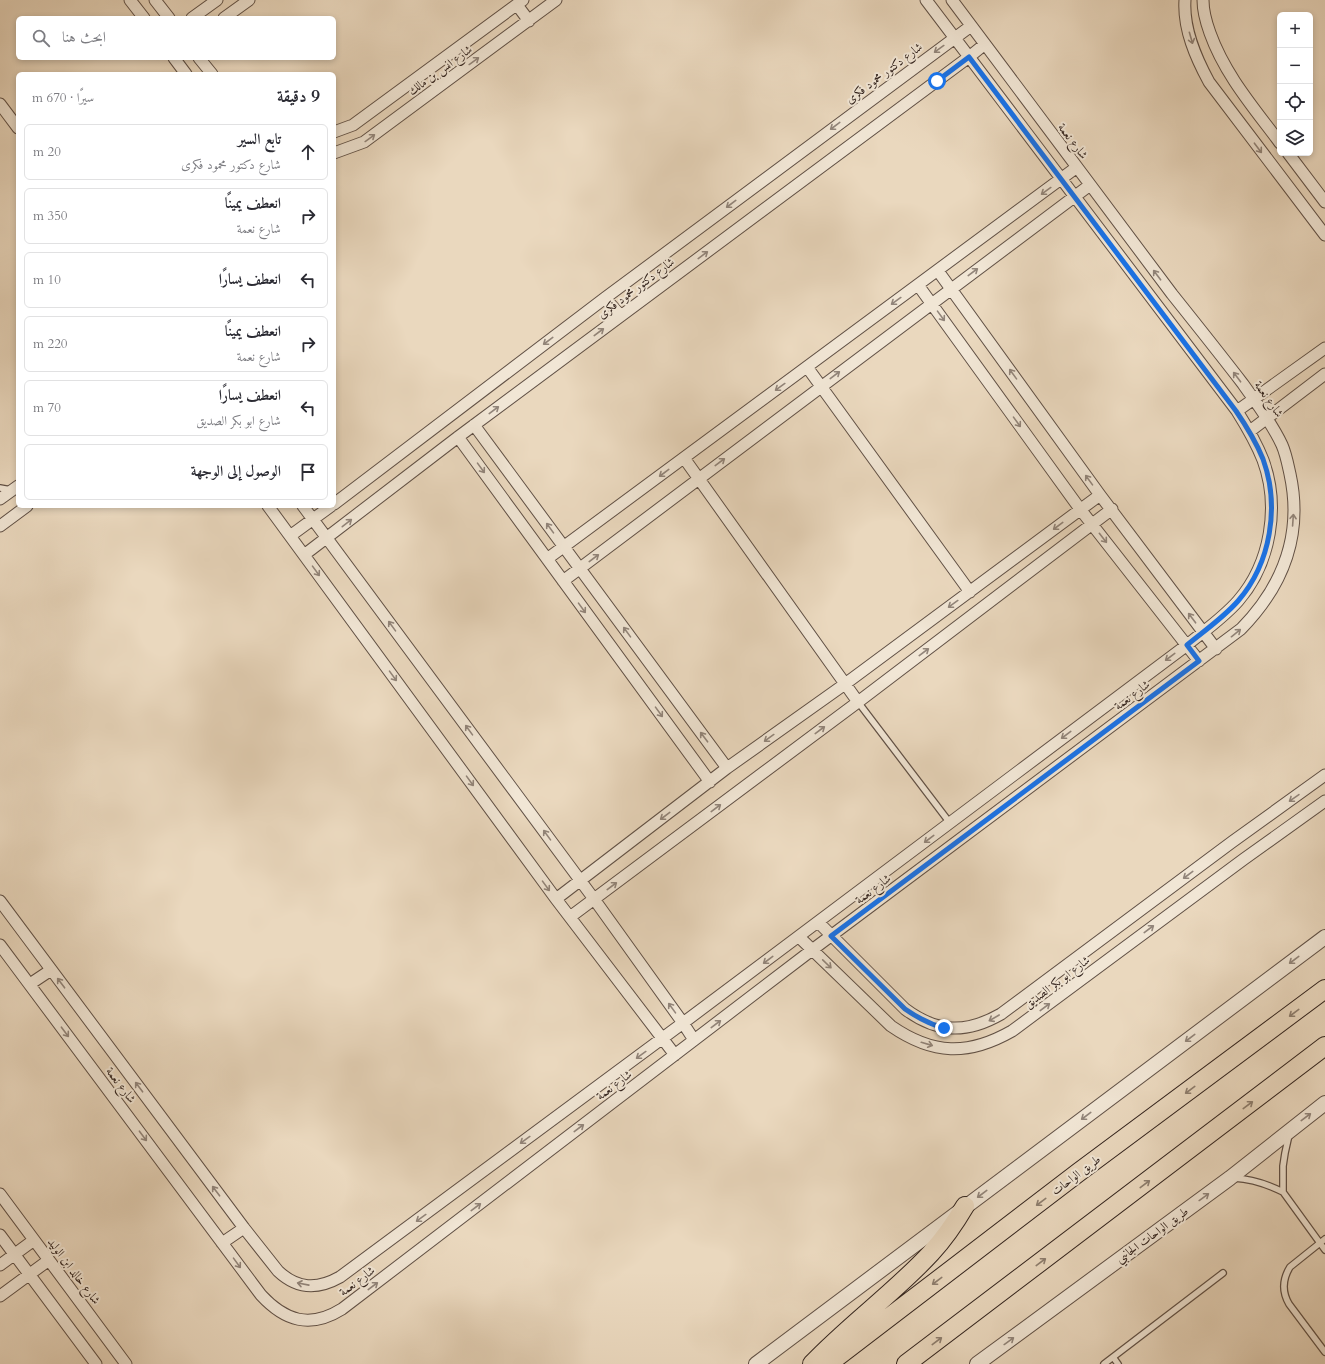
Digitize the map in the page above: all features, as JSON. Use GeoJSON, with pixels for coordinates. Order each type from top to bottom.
{"type":"FeatureCollection","features":[{"type":"Feature","properties":{"kind":"highway","name":"طريق الواحات"},"geometry":{"type":"LineString","coordinates":[[828,1364],[1079,1172],[1325,989]]}},
{"type":"Feature","properties":{"kind":"highway"},"geometry":{"type":"LineString","coordinates":[[906,1364],[1325,1046]]}},
{"type":"Feature","properties":{"kind":"highway"},"geometry":{"type":"LineString","coordinates":[[812,1364],[844,1332],[922,1262],[944,1238],[966,1206]]}},
{"type":"Feature","properties":{"kind":"street"},"geometry":{"type":"LineString","coordinates":[[130,0],[142,16]]}},
{"type":"Feature","properties":{"kind":"street"},"geometry":{"type":"LineString","coordinates":[[155,0],[167,16]]}},
{"type":"Feature","properties":{"kind":"street"},"geometry":{"type":"LineString","coordinates":[[195,16],[216,0]]}},
{"type":"Feature","properties":{"kind":"street"},"geometry":{"type":"LineString","coordinates":[[227,16],[249,0]]}},
{"type":"Feature","properties":{"kind":"street","name":"شارع انس بن مالك"},"geometry":{"type":"LineString","coordinates":[[336,152],[364,142],[556,0]]}},
{"type":"Feature","properties":{"kind":"street","name":"شارع نعمة"},"geometry":{"type":"LineString","coordinates":[[0,901],[244,1228],[278,1271],[291,1281],[299,1284],[316,1286],[332,1282],[353,1268],[683,1024],[1187,645],[1227,612],[1248,587],[1263,558],[1268,542],[1272,510],[1271,493],[1263,461],[1250,431],[926,0]]}},
{"type":"Feature","properties":{"kind":"street","name":"شارع نعمة"},"geometry":{"type":"LineString","coordinates":[[0,945],[261,1295],[274,1309],[293,1318],[303,1320],[323,1318],[333,1315],[812,950],[1216,649],[1241,628],[1264,603],[1273,589],[1280,574],[1291,540],[1294,515],[1292,484],[1283,447],[1267,418],[1253,398],[1172,294],[952,0]]}},
{"type":"Feature","properties":{"kind":"street"},"geometry":{"type":"LineString","coordinates":[[1185,0],[1186,18],[1192,45],[1209,82],[1325,236]]}},
{"type":"Feature","properties":{"kind":"street"},"geometry":{"type":"LineString","coordinates":[[1203,0],[1203,9],[1212,40],[1226,69],[1277,139]]}},
{"type":"Feature","properties":{"kind":"street"},"geometry":{"type":"LineString","coordinates":[[520,2],[529,20]]}},
{"type":"Feature","properties":{"kind":"street","name":"شارع انس بن مالك"},"geometry":{"type":"LineString","coordinates":[[336,131],[353,125],[520,2]]}},
{"type":"Feature","properties":{"kind":"street","name":"شارع دكتور محمود فكرى"},"geometry":{"type":"LineString","coordinates":[[336,502],[605,298],[971,26]]}},
{"type":"Feature","properties":{"kind":"street","name":"شارع دكتور محمود فكرى"},"geometry":{"type":"LineString","coordinates":[[304,555],[458,437],[985,44]]}},
{"type":"Feature","properties":{"kind":"street"},"geometry":{"type":"LineString","coordinates":[[176,60],[184,72]]}},
{"type":"Feature","properties":{"kind":"street"},"geometry":{"type":"LineString","coordinates":[[202,60],[210,72]]}},
{"type":"Feature","properties":{"kind":"street"},"geometry":{"type":"LineString","coordinates":[[0,104],[16,125]]}},
{"type":"Feature","properties":{"kind":"street"},"geometry":{"type":"LineString","coordinates":[[1290,156],[1325,202]]}},
{"type":"Feature","properties":{"kind":"street"},"geometry":{"type":"LineString","coordinates":[[547,559],[1077,167]]}},
{"type":"Feature","properties":{"kind":"street"},"geometry":{"type":"LineString","coordinates":[[563,581],[1090,185]]}},
{"type":"Feature","properties":{"kind":"street"},"geometry":{"type":"LineString","coordinates":[[938,271],[1100,494],[1216,649]]}},
{"type":"Feature","properties":{"kind":"street"},"geometry":{"type":"LineString","coordinates":[[918,285],[1080,509],[1199,661]]}},
{"type":"Feature","properties":{"kind":"street"},"geometry":{"type":"LineString","coordinates":[[605,298],[621,316]]}},
{"type":"Feature","properties":{"kind":"street"},"geometry":{"type":"LineString","coordinates":[[1236,411],[1325,348]]}},
{"type":"Feature","properties":{"kind":"street"},"geometry":{"type":"LineString","coordinates":[[807,368],[970,592]]}},
{"type":"Feature","properties":{"kind":"street"},"geometry":{"type":"LineString","coordinates":[[1250,431],[1325,374]]}},
{"type":"Feature","properties":{"kind":"street"},"geometry":{"type":"LineString","coordinates":[[474,425],[727,768]]}},
{"type":"Feature","properties":{"kind":"street"},"geometry":{"type":"LineString","coordinates":[[458,437],[710,782]]}},
{"type":"Feature","properties":{"kind":"street"},"geometry":{"type":"LineString","coordinates":[[684,458],[858,702]]}},
{"type":"Feature","properties":{"kind":"street"},"geometry":{"type":"LineString","coordinates":[[0,499],[16,488]]}},
{"type":"Feature","properties":{"kind":"street"},"geometry":{"type":"LineString","coordinates":[[556,899],[727,768],[845,684],[1100,494]]}},
{"type":"Feature","properties":{"kind":"street"},"geometry":{"type":"LineString","coordinates":[[0,526],[24,508]]}},
{"type":"Feature","properties":{"kind":"street"},"geometry":{"type":"LineString","coordinates":[[269,508],[556,899],[675,1055]]}},
{"type":"Feature","properties":{"kind":"street"},"geometry":{"type":"LineString","coordinates":[[305,508],[594,899],[694,1040]]}},
{"type":"Feature","properties":{"kind":"street"},"geometry":{"type":"LineString","coordinates":[[290,536],[328,508]]}},
{"type":"Feature","properties":{"kind":"street"},"geometry":{"type":"LineString","coordinates":[[570,917],[858,702],[1112,509]]}},
{"type":"Feature","properties":{"kind":"street","name":"شارع ابو بكر الصديق"},"geometry":{"type":"LineString","coordinates":[[818,922],[905,1009],[917,1018],[944,1028],[974,1026],[988,1022],[1001,1014],[1232,842],[1325,775]]}},
{"type":"Feature","properties":{"kind":"street","name":"شارع ابو بكر الصديق"},"geometry":{"type":"LineString","coordinates":[[799,937],[891,1026],[906,1036],[923,1044],[942,1048],[960,1049],[979,1046],[996,1040],[1012,1031],[1244,858],[1325,801]]}},
{"type":"Feature","properties":{"kind":"street"},"geometry":{"type":"LineString","coordinates":[[756,1364],[1325,937]]}},
{"type":"Feature","properties":{"kind":"street"},"geometry":{"type":"LineString","coordinates":[[30,984],[51,970]]}},
{"type":"Feature","properties":{"kind":"street","name":"طريق الواحات الجانبي"},"geometry":{"type":"LineString","coordinates":[[978,1364],[1230,1178],[1325,1103]]}},
{"type":"Feature","properties":{"kind":"street","name":"شارع خالد ابن الوليد"},"geometry":{"type":"LineString","coordinates":[[0,1194],[126,1364]]}},
{"type":"Feature","properties":{"kind":"street"},"geometry":{"type":"LineString","coordinates":[[222,1243],[244,1228]]}},
{"type":"Feature","properties":{"kind":"street"},"geometry":{"type":"LineString","coordinates":[[0,1235],[96,1364]]}},
{"type":"Feature","properties":{"kind":"street"},"geometry":{"type":"LineString","coordinates":[[0,1265],[34,1240]]}},
{"type":"Feature","properties":{"kind":"street"},"geometry":{"type":"LineString","coordinates":[[0,1296],[49,1260]]}},
{"type":"Feature","properties":{"kind":"lane"},"geometry":{"type":"LineString","coordinates":[[0,488],[16,488]]}},
{"type":"Feature","properties":{"kind":"lane"},"geometry":{"type":"LineString","coordinates":[[858,702],[950,823]]}},
{"type":"Feature","properties":{"kind":"lane"},"geometry":{"type":"LineString","coordinates":[[1283,1192],[1283,1166],[1292,1128]]}},
{"type":"Feature","properties":{"kind":"lane"},"geometry":{"type":"LineString","coordinates":[[1230,1178],[1244,1178],[1258,1181],[1283,1192],[1322,1241],[1325,1250]]}},
{"type":"Feature","properties":{"kind":"lane"},"geometry":{"type":"LineString","coordinates":[[1322,1241],[1290,1267],[1286,1273],[1283,1285],[1289,1304],[1325,1352]]}},
{"type":"Feature","properties":{"kind":"lane"},"geometry":{"type":"LineString","coordinates":[[1104,1364],[1223,1273]]}},
{"type":"Feature","properties":{"kind":"lane"},"geometry":{"type":"LineString","coordinates":[[1113,1357],[1118,1364]]}},
{"type":"Feature","properties":{"kind":"route"},"geometry":{"type":"LineString","coordinates":[[937,81],[969,57],[1250,431],[1257,445],[1268,477],[1272,510],[1268,542],[1263,558],[1248,587],[1227,612],[1187,645],[1199,661],[831,936],[905,1009],[917,1018],[944,1028]]}}]}
